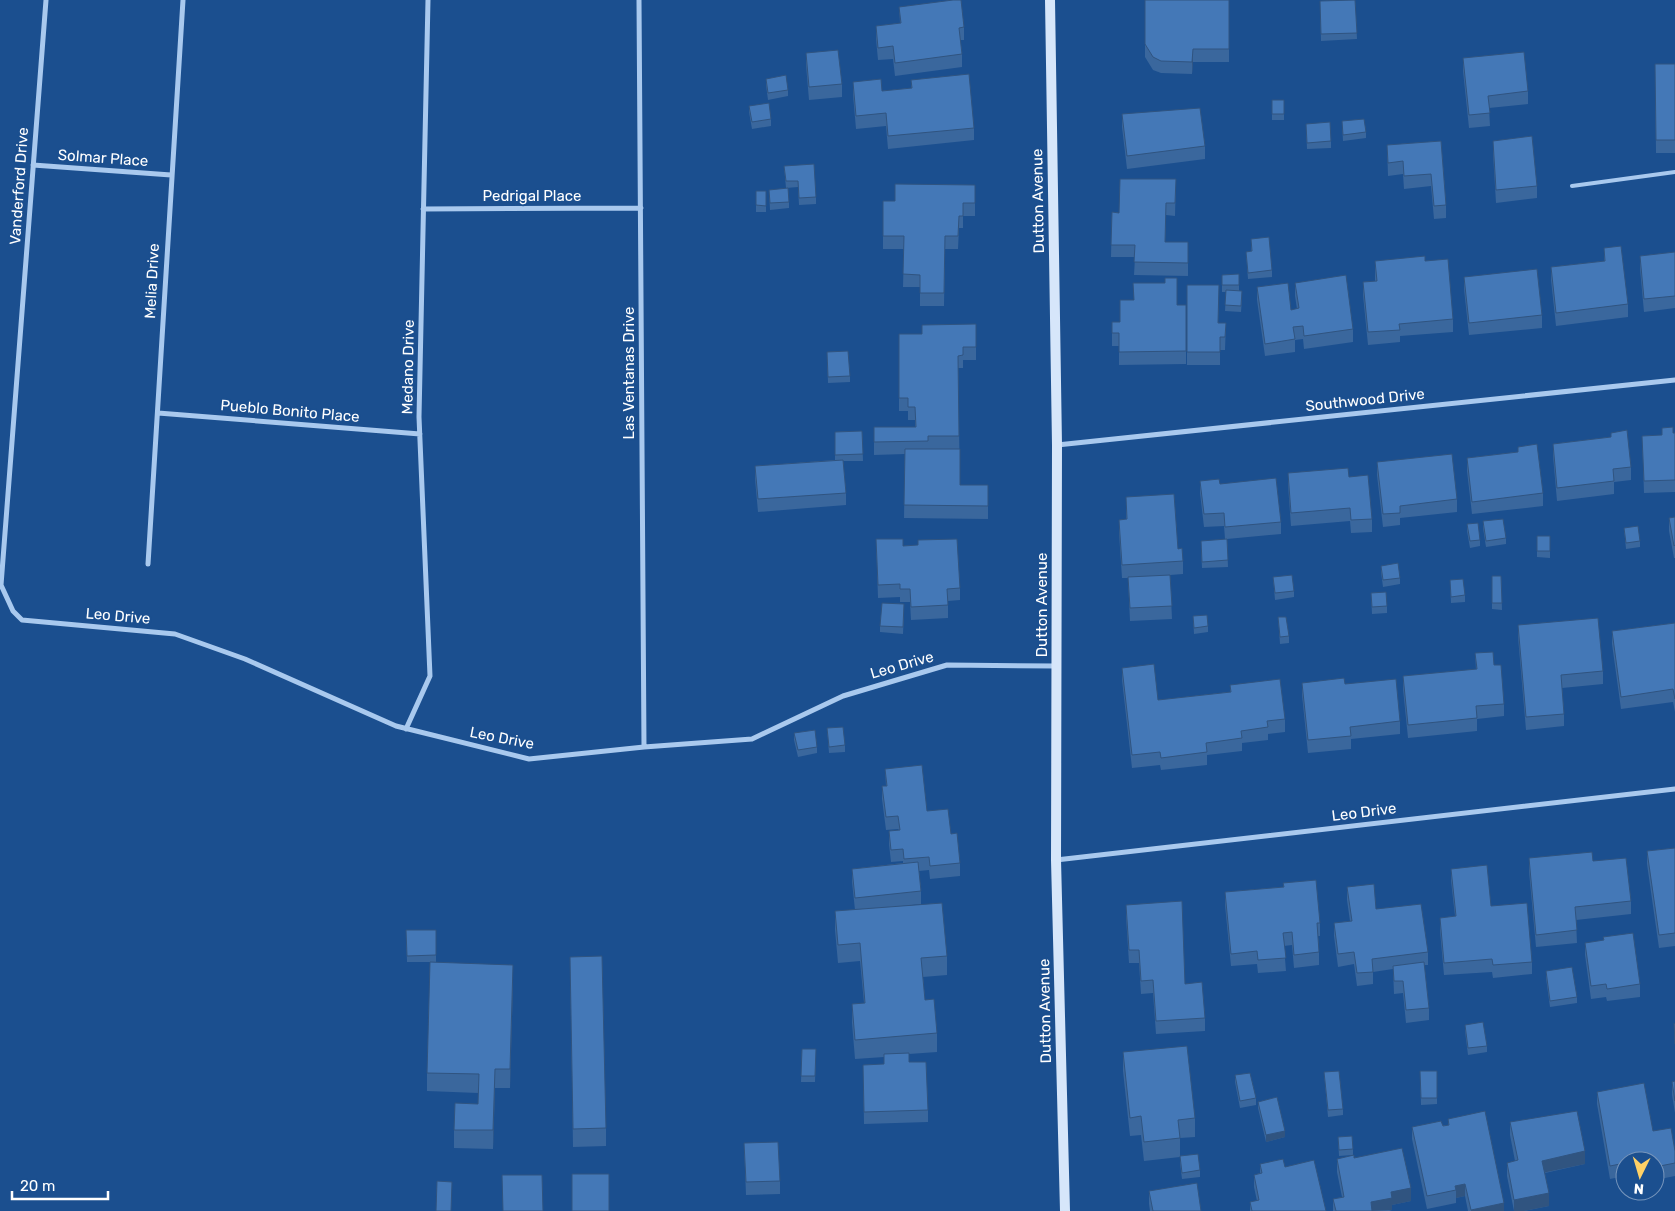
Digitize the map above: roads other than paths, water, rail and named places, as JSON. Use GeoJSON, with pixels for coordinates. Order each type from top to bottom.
{"type":"FeatureCollection","features":[{"type":"Feature","properties":{"kind":"main road","name":"Dutton Avenue"},"geometry":{"type":"LineString","coordinates":[[1050,0],[1057,445],[1056,860],[1065,1211]]}},
{"type":"Feature","properties":{"kind":"street","name":"Vanderford Drive"},"geometry":{"type":"LineString","coordinates":[[13,611],[0,585],[46,0]]}},
{"type":"Feature","properties":{"kind":"street","name":"Melia Drive"},"geometry":{"type":"LineString","coordinates":[[148,564],[183,0]]}},
{"type":"Feature","properties":{"kind":"street","name":"Medano Drive"},"geometry":{"type":"LineString","coordinates":[[406,728],[430,676],[420,434],[428,0]]}},
{"type":"Feature","properties":{"kind":"street","name":"Las Ventanas Drive"},"geometry":{"type":"LineString","coordinates":[[639,0],[644,747]]}},
{"type":"Feature","properties":{"kind":"street","name":"Solmar Place"},"geometry":{"type":"LineString","coordinates":[[33,165],[171,175]]}},
{"type":"Feature","properties":{"kind":"street","name":"Pedrigal Place"},"geometry":{"type":"LineString","coordinates":[[423,209],[641,208]]}},
{"type":"Feature","properties":{"kind":"street","name":"Southwood Drive"},"geometry":{"type":"LineString","coordinates":[[1057,445],[1675,380]]}},
{"type":"Feature","properties":{"kind":"street","name":"Pueblo Bonito Place"},"geometry":{"type":"LineString","coordinates":[[158,413],[420,434]]}},
{"type":"Feature","properties":{"kind":"street","name":"Leo Drive"},"geometry":{"type":"LineString","coordinates":[[13,611],[22,620],[175,634],[245,659],[406,728],[529,759],[644,747],[752,739],[843,696],[948,665],[1057,666]]}},
{"type":"Feature","properties":{"kind":"street","name":"Leo Drive"},"geometry":{"type":"LineString","coordinates":[[1056,860],[1675,788]]}},
{"type":"Feature","properties":{"kind":"lane"},"geometry":{"type":"LineString","coordinates":[[1572,186],[1675,172]]}}]}
